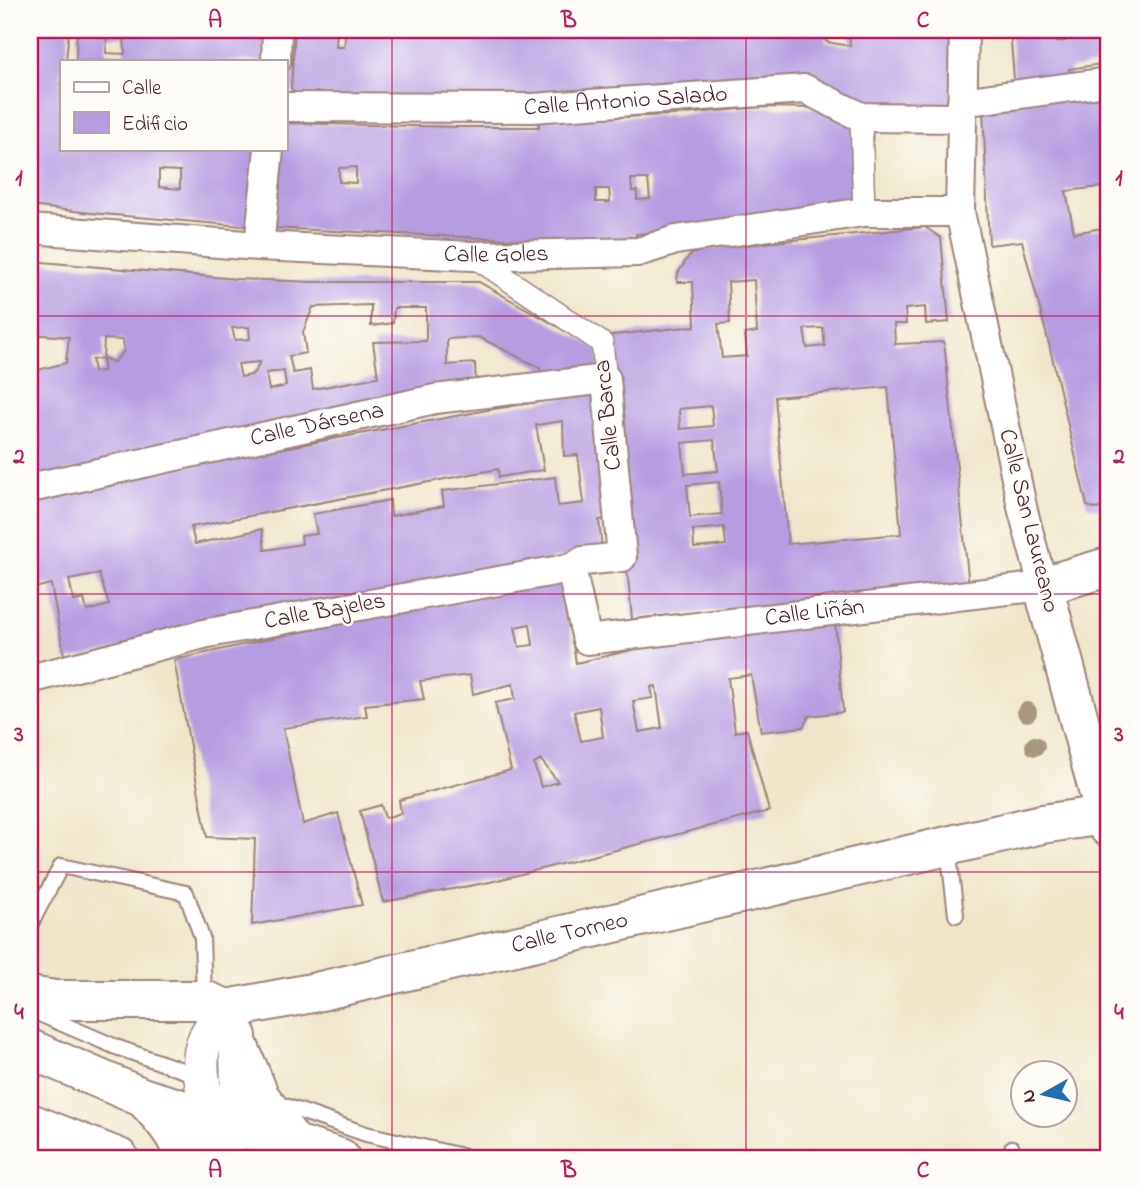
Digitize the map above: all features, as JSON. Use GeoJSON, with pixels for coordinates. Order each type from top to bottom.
{"type":"FeatureCollection","features":[{"type":"Feature","properties":{"kind":"main road"},"geometry":{"type":"LineString","coordinates":[[1043,586],[1108,567]]}},
{"type":"Feature","properties":{"kind":"main road","name":"Calle San Laureano"},"geometry":{"type":"LineString","coordinates":[[1043,586],[1107,821]]}},
{"type":"Feature","properties":{"kind":"main road","name":"Calle Torneo"},"geometry":{"type":"LineString","coordinates":[[30,996],[222,1017],[312,993],[1042,824],[1107,821]]}},
{"type":"Feature","properties":{"kind":"main road"},"geometry":{"type":"LineString","coordinates":[[219,1118],[222,1017]]}},
{"type":"Feature","properties":{"kind":"main road"},"geometry":{"type":"LineString","coordinates":[[30,1049],[144,1098],[219,1118],[340,1158]]}},
{"type":"Feature","properties":{"kind":"main road"},"geometry":{"type":"LineString","coordinates":[[30,1123],[119,1158]]}},
{"type":"Feature","properties":{"kind":"main road"},"geometry":{"type":"LineString","coordinates":[[30,1154],[40,1158]]}},
{"type":"Feature","properties":{"kind":"street"},"geometry":{"type":"LineString","coordinates":[[276,60],[277,30]]}},
{"type":"Feature","properties":{"kind":"street","name":"Calle San Laureano"},"geometry":{"type":"LineString","coordinates":[[964,30],[960,212],[1024,518],[1043,586]]}},
{"type":"Feature","properties":{"kind":"street","name":"Calle Antonio Salado"},"geometry":{"type":"LineString","coordinates":[[287,107],[532,108],[805,89],[861,117],[961,110],[1108,82]]}},
{"type":"Feature","properties":{"kind":"street"},"geometry":{"type":"LineString","coordinates":[[861,117],[864,212]]}},
{"type":"Feature","properties":{"kind":"street"},"geometry":{"type":"LineString","coordinates":[[259,246],[269,150]]}},
{"type":"Feature","properties":{"kind":"street","name":"Calle Goles"},"geometry":{"type":"LineString","coordinates":[[30,229],[259,246],[473,256],[638,252],[676,240],[864,212],[960,212]]}},
{"type":"Feature","properties":{"kind":"street","name":"Calle Barca"},"geometry":{"type":"LineString","coordinates":[[473,256],[601,343],[622,557]]}},
{"type":"Feature","properties":{"kind":"street","name":"Calle Dársena"},"geometry":{"type":"LineString","coordinates":[[30,488],[435,399],[606,379]]}},
{"type":"Feature","properties":{"kind":"street","name":"Calle Bajeles"},"geometry":{"type":"LineString","coordinates":[[30,679],[208,633],[571,568],[583,561],[622,557]]}},
{"type":"Feature","properties":{"kind":"street","name":"Calle Liñán"},"geometry":{"type":"LineString","coordinates":[[571,568],[587,640],[1043,586]]}},
{"type":"Feature","properties":{"kind":"street"},"geometry":{"type":"LineString","coordinates":[[219,1118],[200,1063],[204,1041],[213,1023],[222,1017]]}},
{"type":"Feature","properties":{"kind":"lane"},"geometry":{"type":"LineString","coordinates":[[948,845],[956,915]]}},
{"type":"Feature","properties":{"kind":"lane"},"geometry":{"type":"LineString","coordinates":[[30,925],[61,866],[186,893],[202,938],[222,1017]]}},
{"type":"Feature","properties":{"kind":"lane"},"geometry":{"type":"LineString","coordinates":[[30,1010],[116,1047],[219,1118],[366,1134],[471,1158]]}},
{"type":"Feature","properties":{"kind":"building"},"geometry":{"type":"Polygon","coordinates":[[[30,30],[69,30],[66,60],[60,60],[60,150],[257,150],[253,227],[30,206],[30,30]],[[159,170],[159,187],[180,189],[180,171],[159,170]]]}},
{"type":"Feature","properties":{"kind":"building"},"geometry":{"type":"Polygon","coordinates":[[[77,30],[266,30],[263,60],[76,60],[77,30]],[[107,37],[106,53],[125,54],[124,37],[107,37]]]}},
{"type":"Feature","properties":{"kind":"building"},"geometry":{"type":"Polygon","coordinates":[[[295,30],[337,30],[336,47],[344,47],[346,30],[826,30],[826,42],[850,46],[849,30],[957,30],[950,112],[883,111],[810,80],[501,103],[295,95],[291,88],[295,30]]]}},
{"type":"Feature","properties":{"kind":"building"},"geometry":{"type":"Polygon","coordinates":[[[1010,30],[1055,30],[1056,42],[1065,41],[1064,37],[1074,36],[1073,30],[1108,30],[1108,63],[1069,69],[1071,81],[1015,91],[1010,30]]]}},
{"type":"Feature","properties":{"kind":"building"},"geometry":{"type":"Polygon","coordinates":[[[1108,89],[1108,186],[1066,191],[1074,233],[1108,227],[1108,504],[1097,509],[1087,506],[1022,241],[989,245],[983,108],[1108,89]]]}},
{"type":"Feature","properties":{"kind":"building"},"geometry":{"type":"Polygon","coordinates":[[[761,107],[817,108],[862,129],[864,204],[636,234],[637,243],[271,228],[280,150],[287,150],[287,123],[539,127],[538,120],[674,115],[761,107]],[[356,167],[339,168],[339,182],[356,183],[356,167]],[[631,179],[632,191],[637,191],[637,200],[650,199],[648,179],[631,179]],[[596,189],[596,202],[610,202],[609,189],[596,189]]]}},
{"type":"Feature","properties":{"kind":"building"},"geometry":{"type":"Polygon","coordinates":[[[925,227],[941,238],[949,322],[926,324],[925,307],[905,309],[906,324],[894,324],[895,344],[944,342],[969,586],[632,619],[605,336],[695,326],[693,282],[677,282],[678,273],[689,256],[704,249],[925,227]],[[754,280],[728,282],[730,323],[718,324],[722,358],[747,356],[745,334],[757,332],[754,280]],[[823,328],[804,329],[807,348],[825,346],[823,328]],[[888,387],[775,397],[788,544],[901,534],[888,387]],[[711,406],[679,409],[680,429],[713,426],[711,406]],[[714,440],[682,443],[685,474],[718,471],[714,440]],[[719,482],[687,485],[690,517],[722,514],[719,482]],[[724,527],[693,530],[694,548],[726,545],[724,527]]]}},
{"type":"Feature","properties":{"kind":"building"},"geometry":{"type":"Polygon","coordinates":[[[30,261],[237,279],[479,282],[599,350],[600,374],[541,382],[540,368],[479,337],[447,339],[447,365],[475,363],[476,385],[30,479],[30,372],[66,363],[69,337],[30,334],[30,261]],[[371,305],[313,307],[303,332],[306,353],[289,356],[293,373],[310,370],[313,389],[378,377],[373,342],[426,341],[426,308],[394,308],[393,323],[371,326],[371,305]],[[249,327],[232,328],[235,340],[250,339],[249,327]],[[104,339],[103,358],[114,362],[124,351],[123,340],[104,339]],[[103,358],[92,360],[94,372],[103,371],[103,358]],[[260,362],[238,364],[241,377],[251,375],[260,362]],[[284,371],[266,373],[269,390],[286,386],[284,371]]]}},
{"type":"Feature","properties":{"kind":"building"},"geometry":{"type":"Polygon","coordinates":[[[600,392],[613,518],[599,520],[602,549],[65,660],[51,584],[30,589],[30,499],[177,468],[600,392]],[[563,421],[536,425],[544,470],[499,477],[498,469],[191,527],[195,544],[262,529],[265,550],[302,544],[301,536],[317,534],[313,514],[390,500],[391,516],[444,506],[442,491],[555,477],[558,506],[584,503],[578,455],[564,456],[563,421]],[[99,574],[69,580],[74,601],[84,599],[87,611],[109,605],[99,574]]]}},
{"type":"Feature","properties":{"kind":"building"},"geometry":{"type":"Polygon","coordinates":[[[563,581],[576,663],[645,647],[835,622],[843,712],[809,716],[803,727],[761,732],[751,675],[728,678],[735,732],[747,730],[769,811],[490,882],[383,902],[360,811],[381,805],[385,818],[401,813],[399,800],[511,770],[495,703],[515,699],[513,684],[473,694],[470,675],[420,681],[424,699],[365,705],[367,716],[283,728],[303,824],[338,813],[362,905],[252,925],[255,839],[207,837],[174,660],[286,635],[563,581]],[[530,624],[515,627],[519,647],[533,645],[530,624]],[[656,686],[651,687],[653,698],[633,701],[639,732],[662,728],[656,686]],[[599,707],[574,712],[581,741],[603,737],[599,707]],[[541,760],[534,764],[541,787],[558,782],[541,760]]]}}]}
